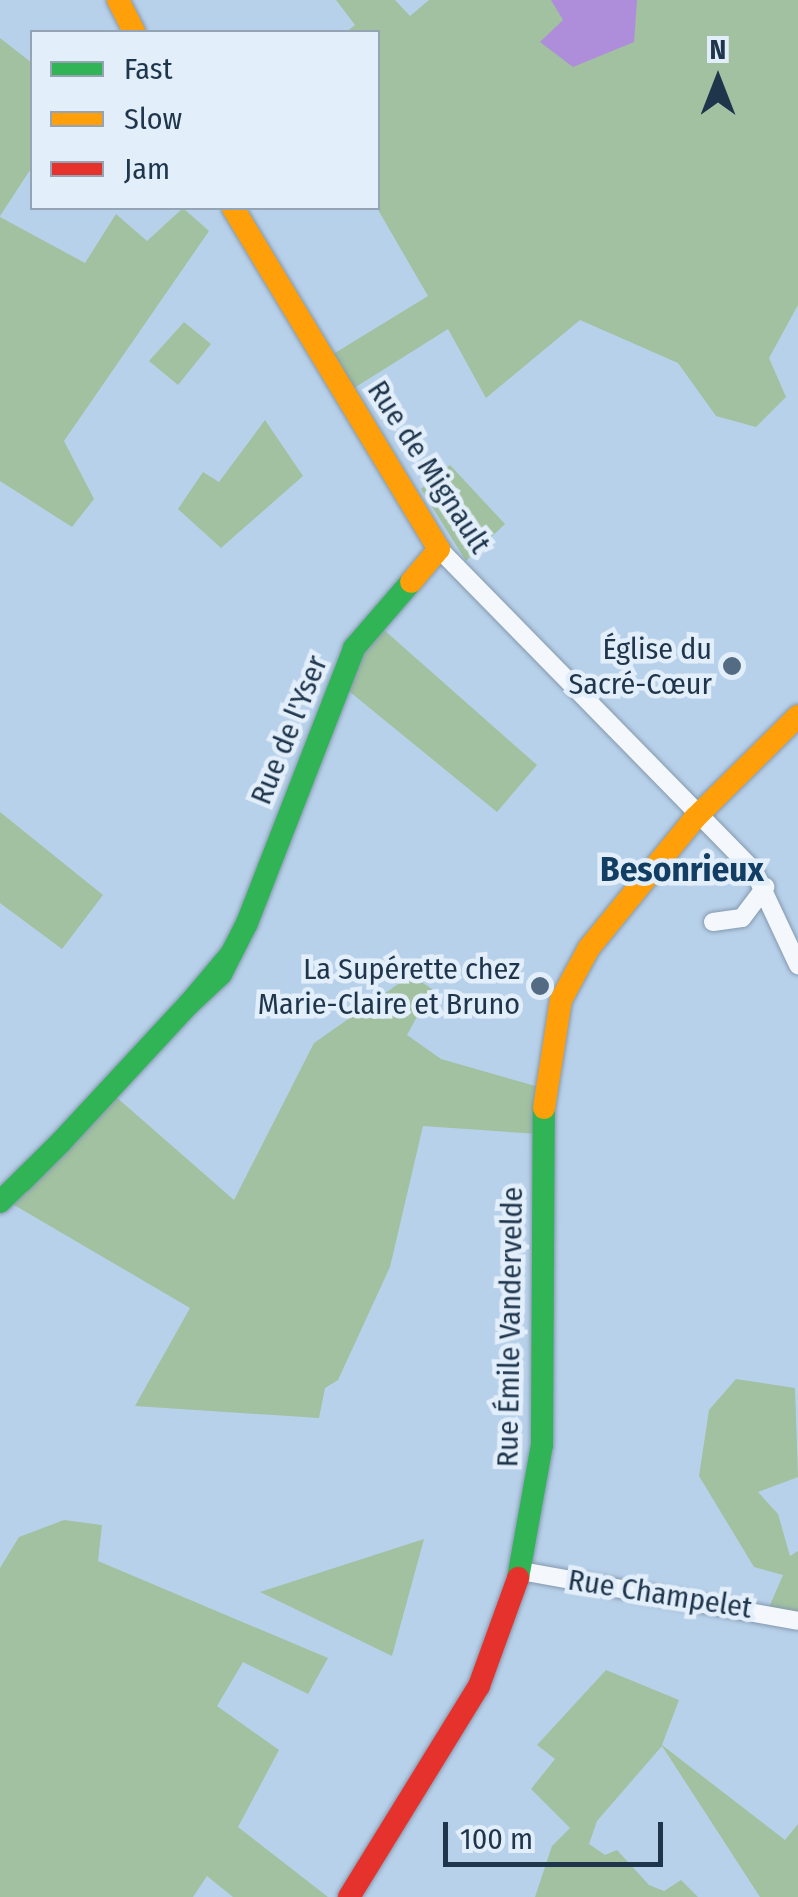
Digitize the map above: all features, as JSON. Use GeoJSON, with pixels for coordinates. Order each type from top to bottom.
{"type":"FeatureCollection","features":[{"type":"Feature","properties":{"kind":"street"},"geometry":{"type":"LineString","coordinates":[[118,0],[133,30]]}},
{"type":"Feature","properties":{"kind":"street","name":"Rue de Mignault"},"geometry":{"type":"LineString","coordinates":[[234,210],[439,549],[766,888]]}},
{"type":"Feature","properties":{"kind":"street","name":"Rue de l'Yser"},"geometry":{"type":"LineString","coordinates":[[0,1202],[189,1004],[230,954],[354,648],[439,549]]}},
{"type":"Feature","properties":{"kind":"street","name":"Rue Émile Vandervelde"},"geometry":{"type":"LineString","coordinates":[[349,1897],[479,1686],[521,1571],[542,1445],[544,1085],[552,1030],[589,948],[695,818],[798,716]]}},
{"type":"Feature","properties":{"kind":"street"},"geometry":{"type":"LineString","coordinates":[[713,922],[742,918],[766,888],[798,966]]}},
{"type":"Feature","properties":{"kind":"street","name":"Rue Champelet"},"geometry":{"type":"LineString","coordinates":[[521,1571],[798,1621]]}},
{"type":"Feature","properties":{"kind":"green space"},"geometry":{"type":"Polygon","coordinates":[[[336,0],[395,0],[410,16],[429,0],[798,0],[798,305],[769,358],[786,397],[756,427],[716,416],[678,363],[580,320],[486,398],[448,329],[351,390],[330,356],[428,296],[378,210],[380,30],[349,30],[355,25],[336,0]]]}},
{"type":"Feature","properties":{"kind":"green space"},"geometry":{"type":"Polygon","coordinates":[[[0,38],[30,61],[30,170],[0,216],[0,38]]]}},
{"type":"Feature","properties":{"kind":"green space"},"geometry":{"type":"Polygon","coordinates":[[[181,210],[209,231],[64,441],[94,499],[72,527],[0,481],[0,217],[85,263],[116,214],[147,241],[181,210]]]}},
{"type":"Feature","properties":{"kind":"green space"},"geometry":{"type":"Polygon","coordinates":[[[184,322],[211,344],[178,385],[149,361],[184,322]]]}},
{"type":"Feature","properties":{"kind":"green space"},"geometry":{"type":"Polygon","coordinates":[[[265,420],[303,476],[221,548],[178,509],[203,472],[219,482],[265,420]]]}},
{"type":"Feature","properties":{"kind":"green space"},"geometry":{"type":"Polygon","coordinates":[[[450,465],[505,524],[466,561],[421,489],[450,465]]]}},
{"type":"Feature","properties":{"kind":"green space"},"geometry":{"type":"Polygon","coordinates":[[[375,622],[537,765],[497,812],[339,683],[375,622]]]}},
{"type":"Feature","properties":{"kind":"green space"},"geometry":{"type":"Polygon","coordinates":[[[0,812],[103,895],[62,949],[0,903],[0,812]]]}},
{"type":"Feature","properties":{"kind":"green space"},"geometry":{"type":"Polygon","coordinates":[[[411,975],[432,989],[407,1035],[441,1059],[539,1087],[537,1134],[423,1126],[390,1267],[338,1380],[325,1388],[319,1418],[135,1406],[190,1308],[9,1202],[115,1096],[234,1200],[314,1043],[411,975]]]}},
{"type":"Feature","properties":{"kind":"green space"},"geometry":{"type":"Polygon","coordinates":[[[736,1379],[795,1388],[798,1477],[758,1492],[778,1514],[790,1556],[798,1551],[798,1622],[767,1612],[783,1575],[754,1567],[699,1476],[709,1410],[736,1379]]]}},
{"type":"Feature","properties":{"kind":"green space"},"geometry":{"type":"Polygon","coordinates":[[[64,1520],[102,1525],[98,1561],[328,1658],[308,1694],[243,1662],[217,1706],[279,1750],[238,1827],[328,1897],[233,1897],[207,1876],[193,1897],[0,1897],[0,1568],[19,1537],[64,1520]]]}},
{"type":"Feature","properties":{"kind":"green space"},"geometry":{"type":"Polygon","coordinates":[[[424,1539],[392,1656],[260,1592],[424,1539]]]}},
{"type":"Feature","properties":{"kind":"green space"},"geometry":{"type":"Polygon","coordinates":[[[606,1670],[679,1700],[662,1745],[785,1840],[798,1824],[798,1897],[760,1897],[662,1746],[597,1821],[589,1844],[605,1855],[617,1850],[649,1885],[664,1891],[681,1880],[698,1897],[535,1897],[552,1846],[570,1828],[531,1789],[555,1759],[537,1745],[606,1670]]]}},
{"type":"Feature","properties":{"kind":"shaded area"},"geometry":{"type":"Polygon","coordinates":[[[551,0],[637,0],[634,42],[573,67],[540,42],[563,20],[551,0]]]}},
{"type":"Feature","properties":{"kind":"traffic: fast"},"geometry":{"type":"LineString","coordinates":[[231,954],[189,1004],[221,974],[247,923],[354,648],[411,582]]}},
{"type":"Feature","properties":{"kind":"traffic: fast"},"geometry":{"type":"LineString","coordinates":[[61,1142],[189,1004]]}},
{"type":"Feature","properties":{"kind":"traffic: fast"},"geometry":{"type":"LineString","coordinates":[[518,1578],[542,1445],[544,1108]]}},
{"type":"Feature","properties":{"kind":"traffic: fast"},"geometry":{"type":"LineString","coordinates":[[0,1202],[61,1142],[22,1181]]}},
{"type":"Feature","properties":{"kind":"traffic: slow"},"geometry":{"type":"LineString","coordinates":[[118,0],[133,30]]}},
{"type":"Feature","properties":{"kind":"traffic: slow"},"geometry":{"type":"LineString","coordinates":[[234,210],[439,549],[411,582]]}},
{"type":"Feature","properties":{"kind":"traffic: slow"},"geometry":{"type":"LineString","coordinates":[[544,1108],[561,1000],[589,948],[695,818],[798,716]]}},
{"type":"Feature","properties":{"kind":"traffic: jam"},"geometry":{"type":"LineString","coordinates":[[349,1897],[479,1686],[518,1578]]}},
{"type":"Feature","properties":{"kind":"place","name":"Église du Sacré-Cœur"},"geometry":{"type":"Point","coordinates":[732,666]}},
{"type":"Feature","properties":{"kind":"place","name":"La Supérette chez Marie-Claire et Bruno"},"geometry":{"type":"Point","coordinates":[540,986]}},
{"type":"Feature","properties":{"kind":"district","name":"Besonrieux"},"geometry":{"type":"Point","coordinates":[682,869]}}]}
